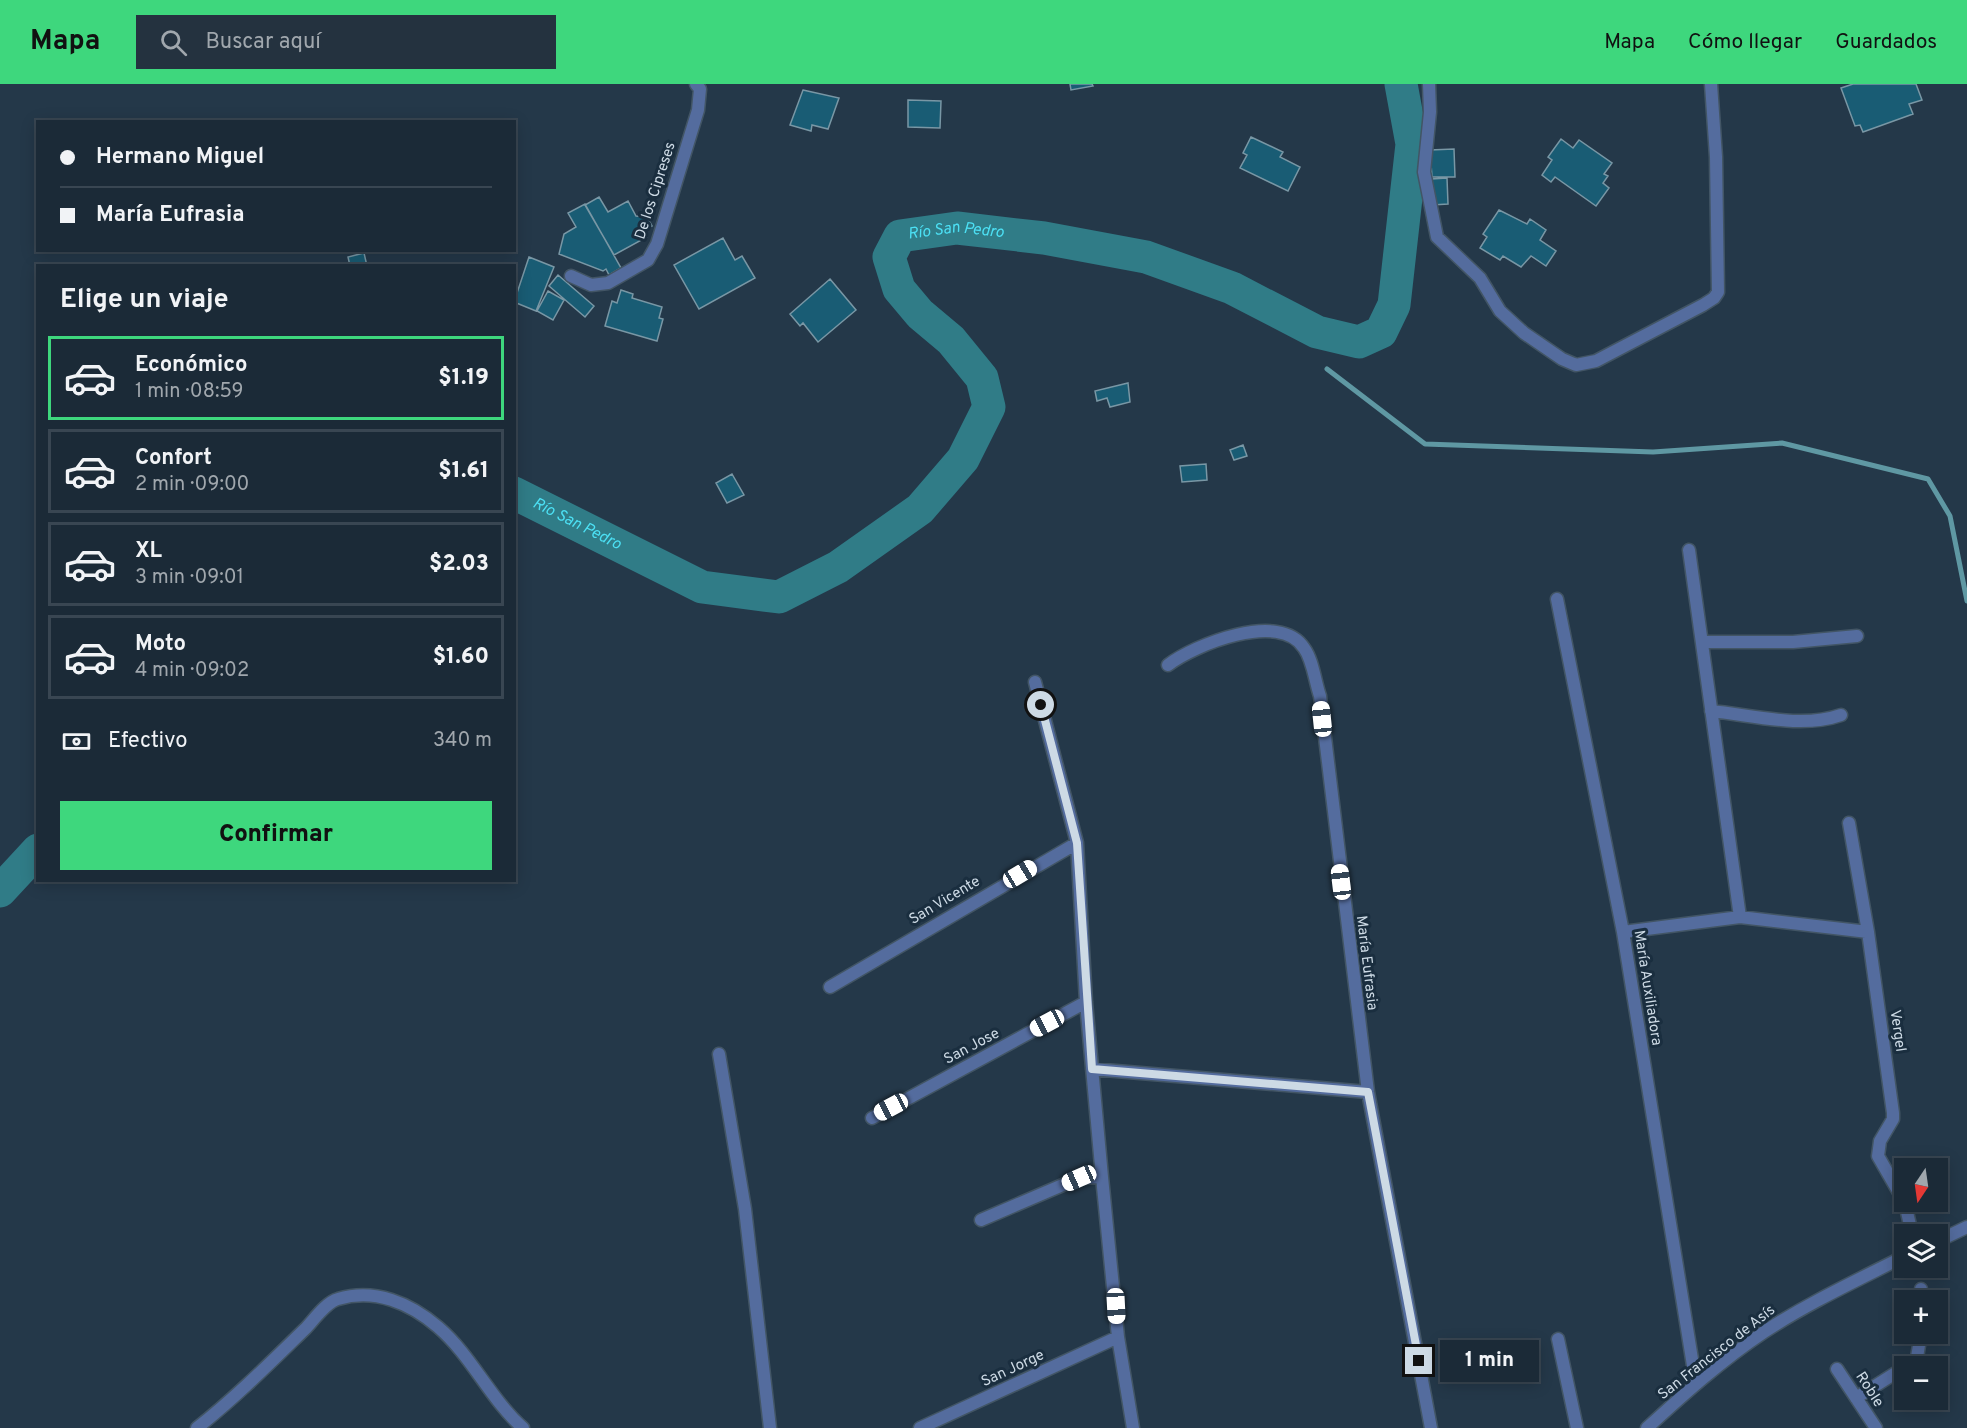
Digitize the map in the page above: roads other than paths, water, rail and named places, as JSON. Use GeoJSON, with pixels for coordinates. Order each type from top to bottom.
{"type":"FeatureCollection","features":[{"type":"Feature","properties":{"kind":"street","name":"De los Cipreses"},"geometry":{"type":"LineString","coordinates":[[571,276],[591,285],[608,283],[648,260],[657,244],[698,110],[700,89],[696,84]]}},
{"type":"Feature","properties":{"kind":"street"},"geometry":{"type":"LineString","coordinates":[[1429,84],[1430,112],[1424,172],[1437,237],[1480,278],[1489,296],[1508,318],[1562,359],[1576,365],[1596,361],[1703,305],[1714,298],[1718,292],[1716,156],[1711,84]]}},
{"type":"Feature","properties":{"kind":"street"},"geometry":{"type":"LineString","coordinates":[[1689,550],[1740,917]]}},
{"type":"Feature","properties":{"kind":"street","name":"María Auxiliadora"},"geometry":{"type":"LineString","coordinates":[[1557,599],[1623,932],[1696,1384]]}},
{"type":"Feature","properties":{"kind":"street","name":"María Eufrasia"},"geometry":{"type":"LineString","coordinates":[[1168,665],[1183,654],[1252,632],[1291,637],[1304,647],[1320,696],[1368,1092],[1431,1428]]}},
{"type":"Feature","properties":{"kind":"street"},"geometry":{"type":"LineString","coordinates":[[1702,642],[1793,642],[1857,636]]}},
{"type":"Feature","properties":{"kind":"street"},"geometry":{"type":"LineString","coordinates":[[1035,682],[1077,843],[1086,1002],[1102,1177],[1118,1337],[1133,1428]]}},
{"type":"Feature","properties":{"kind":"street"},"geometry":{"type":"LineString","coordinates":[[1711,711],[1801,721],[1825,720],[1841,715]]}},
{"type":"Feature","properties":{"kind":"street","name":"Vergel"},"geometry":{"type":"LineString","coordinates":[[1849,823],[1868,932],[1893,1113],[1893,1119],[1880,1141],[1878,1156],[1905,1203],[1910,1224]]}},
{"type":"Feature","properties":{"kind":"street","name":"San Vicente"},"geometry":{"type":"LineString","coordinates":[[830,987],[1077,843]]}},
{"type":"Feature","properties":{"kind":"street"},"geometry":{"type":"LineString","coordinates":[[1623,932],[1740,917],[1868,932]]}},
{"type":"Feature","properties":{"kind":"street","name":"San Jose"},"geometry":{"type":"LineString","coordinates":[[872,1118],[1086,1002]]}},
{"type":"Feature","properties":{"kind":"street"},"geometry":{"type":"LineString","coordinates":[[720,1054],[745,1209],[770,1428]]}},
{"type":"Feature","properties":{"kind":"street"},"geometry":{"type":"LineString","coordinates":[[1092,1069],[1368,1092]]}},
{"type":"Feature","properties":{"kind":"street"},"geometry":{"type":"LineString","coordinates":[[981,1220],[1079,1178],[1102,1177]]}},
{"type":"Feature","properties":{"kind":"street"},"geometry":{"type":"LineString","coordinates":[[1948,1236],[1967,1227]]}},
{"type":"Feature","properties":{"kind":"street","name":"San Francisco de Asís"},"geometry":{"type":"LineString","coordinates":[[1647,1428],[1696,1384],[1762,1333],[1793,1314],[1894,1262]]}},
{"type":"Feature","properties":{"kind":"street"},"geometry":{"type":"LineString","coordinates":[[198,1428],[225,1406],[336,1299],[371,1294],[396,1300],[438,1327],[478,1371],[511,1418],[523,1428]]}},
{"type":"Feature","properties":{"kind":"street","name":"San Jorge"},"geometry":{"type":"LineString","coordinates":[[920,1428],[1118,1337]]}},
{"type":"Feature","properties":{"kind":"street"},"geometry":{"type":"LineString","coordinates":[[1558,1339],[1577,1428]]}},
{"type":"Feature","properties":{"kind":"street","name":"Roble"},"geometry":{"type":"LineString","coordinates":[[1837,1369],[1876,1428]]}},
{"type":"Feature","properties":{"kind":"street"},"geometry":{"type":"LineString","coordinates":[[1856,1398],[1894,1374]]}},
{"type":"Feature","properties":{"kind":"waterway","name":"Río San Pedro"},"geometry":{"type":"LineString","coordinates":[[516,494],[702,587],[779,597],[838,567],[920,509],[963,459],[989,407],[982,378],[951,340],[920,314],[899,289],[889,257],[900,236],[957,228],[1044,238],[1146,257],[1232,288],[1317,332],[1359,342],[1381,332],[1394,305],[1412,144],[1401,84]]}},
{"type":"Feature","properties":{"kind":"waterway"},"geometry":{"type":"LineString","coordinates":[[1327,369],[1425,444],[1653,452],[1782,443],[1928,479],[1950,516],[1967,601]]}},
{"type":"Feature","properties":{"kind":"waterway","name":"Río San Pedro"},"geometry":{"type":"LineString","coordinates":[[0,891],[36,852]]}}]}
